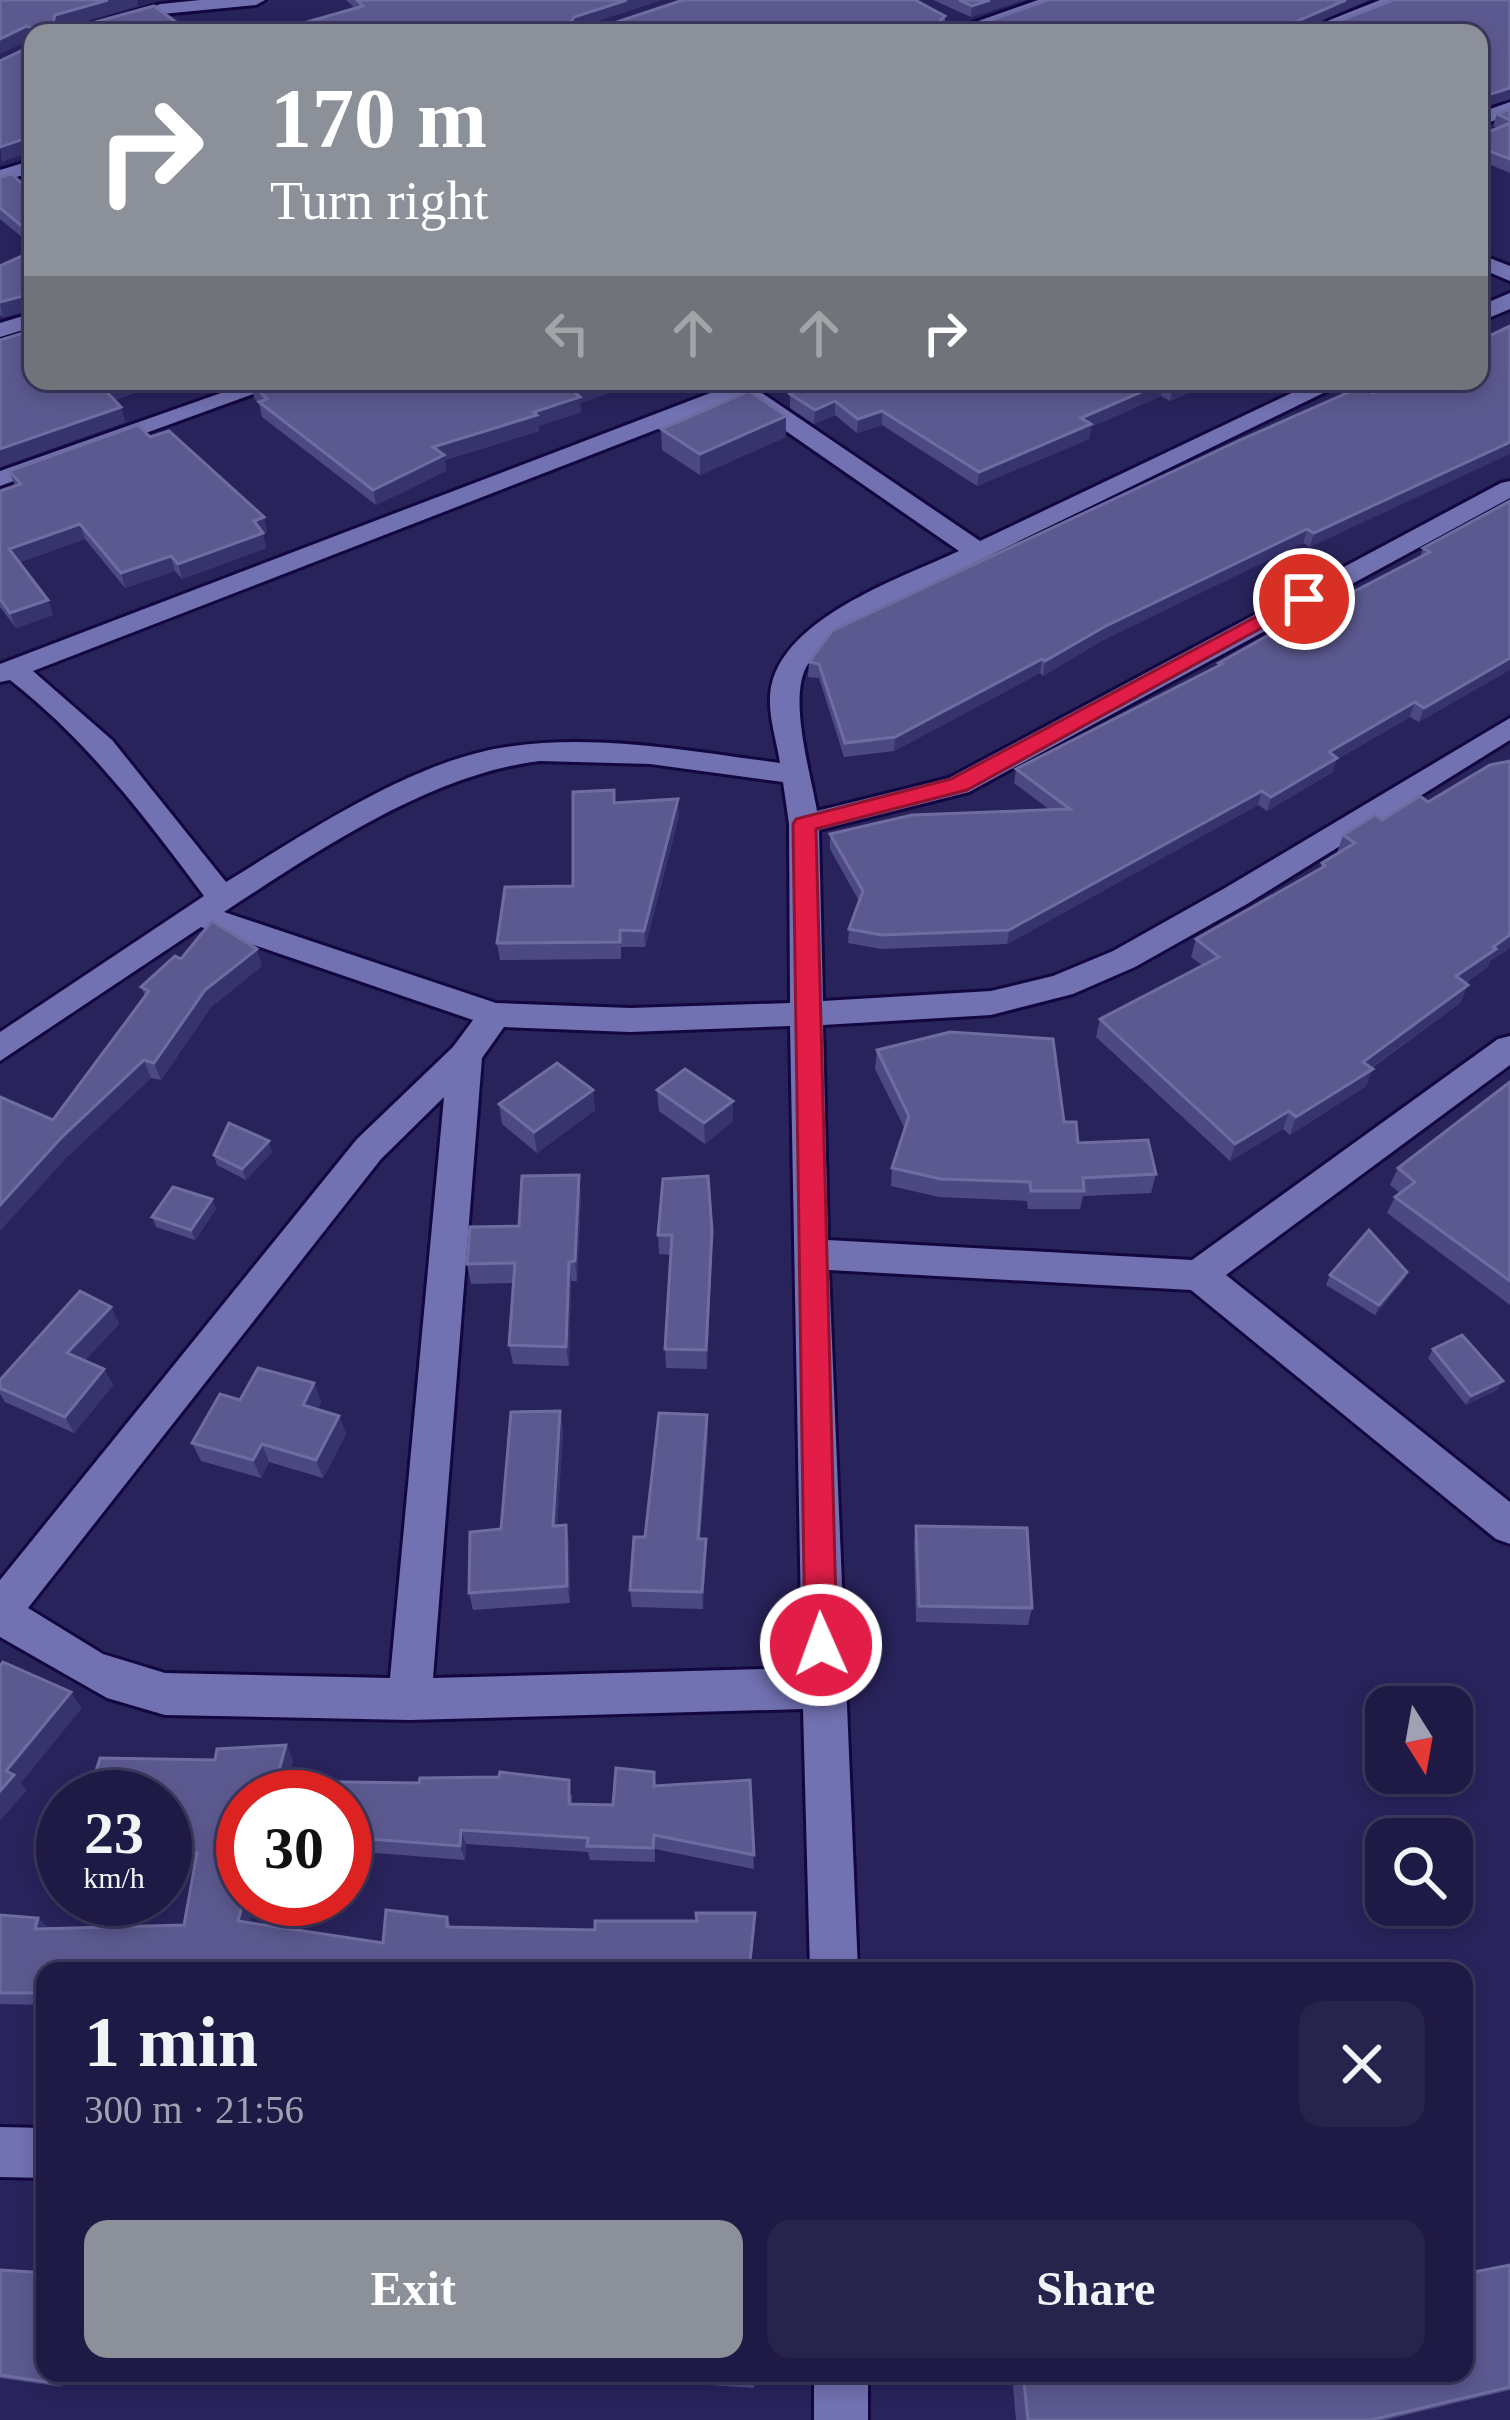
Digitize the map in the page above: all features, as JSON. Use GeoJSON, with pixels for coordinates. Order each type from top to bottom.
{"type":"FeatureCollection","features":[{"type":"Feature","properties":{"kind":"street"},"geometry":{"type":"LineString","coordinates":[[98,24],[124,16],[256,0]]}},
{"type":"Feature","properties":{"kind":"street"},"geometry":{"type":"LineString","coordinates":[[977,24],[1056,0]]}},
{"type":"Feature","properties":{"kind":"street"},"geometry":{"type":"LineString","coordinates":[[1331,24],[1397,0]]}},
{"type":"Feature","properties":{"kind":"street"},"geometry":{"type":"LineString","coordinates":[[190,7],[213,24]]}},
{"type":"Feature","properties":{"kind":"street"},"geometry":{"type":"LineString","coordinates":[[0,479],[252,390]]}},
{"type":"Feature","properties":{"kind":"street"},"geometry":{"type":"LineString","coordinates":[[7,672],[720,390]]}},
{"type":"Feature","properties":{"kind":"street"},"geometry":{"type":"LineString","coordinates":[[746,390],[776,401],[974,549]]}},
{"type":"Feature","properties":{"kind":"street"},"geometry":{"type":"LineString","coordinates":[[834,1962],[822,1688],[804,824],[784,697],[792,665],[847,614],[974,549],[1317,390]]}},
{"type":"Feature","properties":{"kind":"street"},"geometry":{"type":"LineString","coordinates":[[804,824],[959,785],[1510,488]]}},
{"type":"Feature","properties":{"kind":"street"},"geometry":{"type":"LineString","coordinates":[[7,672],[60,702],[108,749],[209,906],[494,1015],[630,1020],[992,1004],[1061,986],[1124,959],[1236,896],[1510,727]]}},
{"type":"Feature","properties":{"kind":"street"},"geometry":{"type":"LineString","coordinates":[[0,1049],[209,906],[370,812],[484,760],[538,754],[651,757],[796,774]]}},
{"type":"Feature","properties":{"kind":"street"},"geometry":{"type":"LineString","coordinates":[[494,1015],[465,1056],[369,1149],[0,1613],[122,1684],[165,1694],[410,1699],[822,1688]]}},
{"type":"Feature","properties":{"kind":"street"},"geometry":{"type":"LineString","coordinates":[[1199,1275],[1510,1048]]}},
{"type":"Feature","properties":{"kind":"street"},"geometry":{"type":"LineString","coordinates":[[410,1699],[465,1056]]}},
{"type":"Feature","properties":{"kind":"street"},"geometry":{"type":"LineString","coordinates":[[811,1254],[1199,1275],[1504,1510]]}},
{"type":"Feature","properties":{"kind":"street"},"geometry":{"type":"LineString","coordinates":[[0,2152],[36,2152]]}},
{"type":"Feature","properties":{"kind":"street"},"geometry":{"type":"LineString","coordinates":[[841,2420],[842,2382]]}},
{"type":"Feature","properties":{"kind":"building"},"geometry":{"type":"Polygon","coordinates":[[[0,0],[108,0],[55,15],[53,23],[88,24],[24,24],[0,39],[0,0]]]}},
{"type":"Feature","properties":{"kind":"building"},"geometry":{"type":"Polygon","coordinates":[[[357,0],[627,0],[571,22],[588,24],[300,24],[363,6],[357,0]]]}},
{"type":"Feature","properties":{"kind":"building"},"geometry":{"type":"Polygon","coordinates":[[[683,0],[915,0],[945,16],[940,21],[943,24],[611,24],[683,0]]]}},
{"type":"Feature","properties":{"kind":"building"},"geometry":{"type":"Polygon","coordinates":[[[959,0],[990,0],[972,6],[959,0]]]}},
{"type":"Feature","properties":{"kind":"building"},"geometry":{"type":"Polygon","coordinates":[[[1048,0],[1346,0],[1295,22],[1311,24],[992,24],[994,19],[1048,0]]]}},
{"type":"Feature","properties":{"kind":"building"},"geometry":{"type":"Polygon","coordinates":[[[1393,0],[1510,0],[1510,88],[1488,95],[1488,24],[1332,24],[1393,0]]]}},
{"type":"Feature","properties":{"kind":"building"},"geometry":{"type":"Polygon","coordinates":[[[154,6],[179,24],[88,24],[154,6]]]}},
{"type":"Feature","properties":{"kind":"building"},"geometry":{"type":"Polygon","coordinates":[[[24,49],[24,139],[0,147],[0,61],[24,49]]]}},
{"type":"Feature","properties":{"kind":"building"},"geometry":{"type":"Polygon","coordinates":[[[1510,123],[1510,159],[1488,150],[1488,132],[1510,123]]]}},
{"type":"Feature","properties":{"kind":"building"},"geometry":{"type":"Polygon","coordinates":[[[12,174],[24,186],[24,228],[0,208],[0,177],[12,174]]]}},
{"type":"Feature","properties":{"kind":"building"},"geometry":{"type":"Polygon","coordinates":[[[24,255],[24,296],[0,302],[0,266],[24,255]]]}},
{"type":"Feature","properties":{"kind":"building"},"geometry":{"type":"Polygon","coordinates":[[[1510,326],[1510,442],[1314,533],[1307,529],[1104,627],[895,737],[845,743],[819,664],[809,662],[832,631],[1354,390],[1488,390],[1488,337],[1510,326]]]}},
{"type":"Feature","properties":{"kind":"building"},"geometry":{"type":"Polygon","coordinates":[[[24,333],[24,390],[105,390],[121,407],[0,449],[0,340],[24,333]]]}},
{"type":"Feature","properties":{"kind":"building"},"geometry":{"type":"Polygon","coordinates":[[[258,390],[572,390],[580,397],[433,447],[444,455],[373,490],[259,402],[267,399],[258,390]]]}},
{"type":"Feature","properties":{"kind":"building"},"geometry":{"type":"Polygon","coordinates":[[[799,390],[1146,390],[1081,418],[1091,424],[979,472],[882,411],[858,419],[835,401],[815,410],[790,394],[799,390]]]}},
{"type":"Feature","properties":{"kind":"building"},"geometry":{"type":"Polygon","coordinates":[[[749,391],[786,416],[700,454],[661,429],[749,391]]]}},
{"type":"Feature","properties":{"kind":"building"},"geometry":{"type":"Polygon","coordinates":[[[138,425],[150,437],[169,431],[264,517],[254,521],[263,533],[178,564],[171,556],[121,573],[80,524],[9,549],[48,600],[10,613],[0,599],[0,491],[21,484],[9,471],[138,425]]]}},
{"type":"Feature","properties":{"kind":"building"},"geometry":{"type":"Polygon","coordinates":[[[1510,501],[1510,658],[1424,708],[1415,702],[1329,752],[1337,758],[1271,797],[1262,791],[1009,930],[882,935],[849,929],[863,891],[830,834],[912,815],[1070,809],[1016,769],[1222,664],[1345,592],[1430,552],[1423,548],[1510,501]]]}},
{"type":"Feature","properties":{"kind":"building"},"geometry":{"type":"Polygon","coordinates":[[[1510,761],[1510,935],[1456,976],[1468,985],[1363,1062],[1373,1069],[1296,1117],[1289,1111],[1235,1144],[1100,1019],[1219,957],[1196,939],[1325,866],[1322,863],[1355,843],[1343,835],[1375,815],[1382,820],[1420,796],[1428,802],[1490,765],[1510,761]]]}},
{"type":"Feature","properties":{"kind":"building"},"geometry":{"type":"Polygon","coordinates":[[[614,790],[614,803],[678,799],[644,931],[620,930],[620,942],[497,943],[505,887],[573,886],[573,792],[614,790]]]}},
{"type":"Feature","properties":{"kind":"building"},"geometry":{"type":"Polygon","coordinates":[[[212,921],[257,949],[205,990],[154,1063],[144,1060],[61,1138],[0,1205],[0,1097],[53,1120],[149,991],[141,987],[175,956],[181,959],[212,921]]]}},
{"type":"Feature","properties":{"kind":"building"},"geometry":{"type":"Polygon","coordinates":[[[950,1032],[1053,1039],[1064,1122],[1076,1122],[1078,1143],[1148,1140],[1156,1174],[1083,1178],[1084,1191],[1031,1191],[1030,1182],[941,1179],[892,1168],[909,1116],[877,1050],[950,1032]]]}},
{"type":"Feature","properties":{"kind":"building"},"geometry":{"type":"Polygon","coordinates":[[[557,1063],[593,1090],[534,1132],[499,1104],[557,1063]]]}},
{"type":"Feature","properties":{"kind":"building"},"geometry":{"type":"Polygon","coordinates":[[[685,1069],[733,1101],[704,1123],[657,1090],[685,1069]]]}},
{"type":"Feature","properties":{"kind":"building"},"geometry":{"type":"Polygon","coordinates":[[[1510,1082],[1510,1281],[1395,1197],[1415,1182],[1398,1168],[1510,1082]]]}},
{"type":"Feature","properties":{"kind":"building"},"geometry":{"type":"Polygon","coordinates":[[[229,1123],[269,1141],[242,1169],[214,1155],[229,1123]]]}},
{"type":"Feature","properties":{"kind":"building"},"geometry":{"type":"Polygon","coordinates":[[[579,1175],[566,1347],[509,1345],[515,1263],[467,1264],[470,1227],[519,1226],[522,1176],[579,1175]]]}},
{"type":"Feature","properties":{"kind":"building"},"geometry":{"type":"Polygon","coordinates":[[[708,1176],[712,1231],[706,1350],[665,1349],[672,1235],[658,1235],[663,1179],[708,1176]]]}},
{"type":"Feature","properties":{"kind":"building"},"geometry":{"type":"Polygon","coordinates":[[[173,1187],[212,1199],[191,1230],[152,1217],[173,1187]]]}},
{"type":"Feature","properties":{"kind":"building"},"geometry":{"type":"Polygon","coordinates":[[[1369,1230],[1407,1272],[1379,1305],[1330,1275],[1369,1230]]]}},
{"type":"Feature","properties":{"kind":"building"},"geometry":{"type":"Polygon","coordinates":[[[80,1291],[111,1307],[67,1353],[104,1369],[65,1417],[0,1388],[0,1380],[80,1291]]]}},
{"type":"Feature","properties":{"kind":"building"},"geometry":{"type":"Polygon","coordinates":[[[1462,1335],[1503,1381],[1471,1396],[1433,1349],[1462,1335]]]}},
{"type":"Feature","properties":{"kind":"building"},"geometry":{"type":"Polygon","coordinates":[[[258,1368],[314,1383],[303,1405],[339,1416],[316,1460],[262,1444],[253,1460],[192,1443],[220,1394],[240,1400],[258,1368]]]}},
{"type":"Feature","properties":{"kind":"building"},"geometry":{"type":"Polygon","coordinates":[[[560,1411],[553,1526],[566,1525],[567,1586],[469,1593],[470,1532],[501,1529],[511,1412],[560,1411]]]}},
{"type":"Feature","properties":{"kind":"building"},"geometry":{"type":"Polygon","coordinates":[[[659,1413],[707,1415],[698,1539],[706,1539],[702,1592],[630,1590],[634,1537],[645,1537],[659,1413]]]}},
{"type":"Feature","properties":{"kind":"building"},"geometry":{"type":"Polygon","coordinates":[[[916,1526],[1027,1528],[1032,1608],[919,1606],[916,1526]]]}},
{"type":"Feature","properties":{"kind":"building"},"geometry":{"type":"Polygon","coordinates":[[[3,1662],[71,1692],[6,1771],[14,1775],[0,1791],[0,1666],[3,1662]]]}},
{"type":"Feature","properties":{"kind":"building"},"geometry":{"type":"Polygon","coordinates":[[[286,1745],[279,1770],[216,1770],[216,1926],[271,1926],[383,1943],[386,1910],[447,1917],[447,1927],[595,1930],[595,1921],[697,1921],[696,1913],[755,1913],[750,1962],[36,1962],[36,1993],[0,1993],[0,1915],[36,1918],[35,1929],[192,1926],[197,1853],[192,1853],[192,1770],[96,1770],[100,1758],[215,1760],[217,1749],[286,1745]]]}},
{"type":"Feature","properties":{"kind":"building"},"geometry":{"type":"Polygon","coordinates":[[[616,1768],[654,1772],[654,1786],[750,1780],[754,1855],[654,1835],[653,1848],[587,1846],[588,1838],[461,1830],[460,1846],[372,1839],[372,1782],[499,1777],[500,1772],[569,1780],[569,1804],[613,1805],[616,1768]]]}},
{"type":"Feature","properties":{"kind":"building"},"geometry":{"type":"Polygon","coordinates":[[[1510,2265],[1510,2387],[1371,2420],[1028,2420],[1024,2382],[1473,2382],[1473,2272],[1510,2265]]]}},
{"type":"Feature","properties":{"kind":"building"},"geometry":{"type":"Polygon","coordinates":[[[0,2270],[36,2272],[36,2380],[0,2375],[0,2270]]]}},
{"type":"Feature","properties":{"kind":"route"},"geometry":{"type":"LineString","coordinates":[[821,1645],[804,824],[959,785],[1304,599]]}}]}
